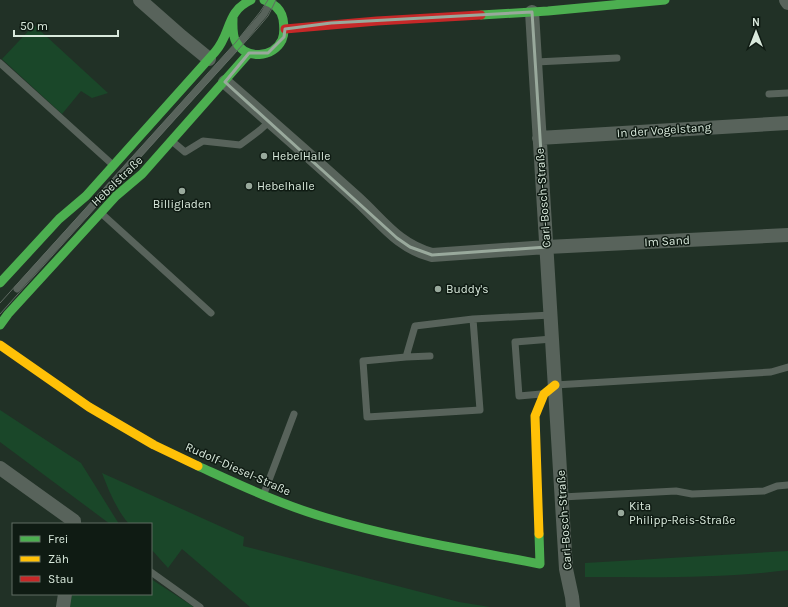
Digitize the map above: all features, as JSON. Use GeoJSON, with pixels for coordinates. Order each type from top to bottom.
{"type":"FeatureCollection","features":[{"type":"Feature","properties":{"kind":"street"},"geometry":{"type":"LineString","coordinates":[[140,0],[209,59]]}},
{"type":"Feature","properties":{"kind":"street","name":"Hebelstraße"},"geometry":{"type":"LineString","coordinates":[[1,280],[60,219],[86,196],[114,166],[221,45],[236,8],[251,0]]}},
{"type":"Feature","properties":{"kind":"street"},"geometry":{"type":"LineString","coordinates":[[285,29],[331,23],[532,12],[589,8],[634,1],[665,0]]}},
{"type":"Feature","properties":{"kind":"street"},"geometry":{"type":"LineString","coordinates":[[233,14],[234,37],[240,48],[249,53],[258,55],[268,53],[275,49],[284,37],[285,29],[281,12],[269,1]]}},
{"type":"Feature","properties":{"kind":"street","name":"Carl-Bosch-Straße"},"geometry":{"type":"LineString","coordinates":[[532,12],[566,569],[573,607]]}},
{"type":"Feature","properties":{"kind":"street","name":"Hebelstraße"},"geometry":{"type":"LineString","coordinates":[[0,325],[8,314],[116,196],[142,174],[225,82],[249,53]]}},
{"type":"Feature","properties":{"kind":"street","name":"Im Sand"},"geometry":{"type":"LineString","coordinates":[[225,82],[357,198],[397,238],[420,252],[432,255],[547,247],[788,235]]}},
{"type":"Feature","properties":{"kind":"street","name":"In der Vogelstang"},"geometry":{"type":"LineString","coordinates":[[539,138],[788,123]]}},
{"type":"Feature","properties":{"kind":"street","name":"Rudolf-Diesel-Straße"},"geometry":{"type":"LineString","coordinates":[[0,345],[89,406],[154,445],[263,496],[326,518],[384,534],[540,564]]}},
{"type":"Feature","properties":{"kind":"street","name":"Carl-Bosch-Straße"},"geometry":{"type":"LineString","coordinates":[[540,564],[535,416],[544,394],[555,385]]}},
{"type":"Feature","properties":{"kind":"street"},"geometry":{"type":"LineString","coordinates":[[0,468],[76,523]]}},
{"type":"Feature","properties":{"kind":"street"},"geometry":{"type":"LineString","coordinates":[[63,607],[65,595]]}},
{"type":"Feature","properties":{"kind":"lane"},"geometry":{"type":"LineString","coordinates":[[10,297],[238,45],[264,14],[269,1]]}},
{"type":"Feature","properties":{"kind":"lane"},"geometry":{"type":"LineString","coordinates":[[536,62],[617,58]]}},
{"type":"Feature","properties":{"kind":"lane"},"geometry":{"type":"LineString","coordinates":[[0,64],[114,166]]}},
{"type":"Feature","properties":{"kind":"lane"},"geometry":{"type":"LineString","coordinates":[[769,94],[788,93]]}},
{"type":"Feature","properties":{"kind":"lane"},"geometry":{"type":"LineString","coordinates":[[171,141],[185,152],[203,141],[240,145],[260,130],[270,120]]}},
{"type":"Feature","properties":{"kind":"lane"},"geometry":{"type":"LineString","coordinates":[[101,213],[210,314]]}},
{"type":"Feature","properties":{"kind":"lane"},"geometry":{"type":"LineString","coordinates":[[406,357],[415,326],[473,319],[551,315]]}},
{"type":"Feature","properties":{"kind":"lane"},"geometry":{"type":"LineString","coordinates":[[430,356],[363,361],[367,417],[480,410],[473,319]]}},
{"type":"Feature","properties":{"kind":"lane"},"geometry":{"type":"LineString","coordinates":[[544,394],[519,396],[515,342],[552,339]]}},
{"type":"Feature","properties":{"kind":"lane"},"geometry":{"type":"LineString","coordinates":[[555,385],[771,372],[788,367]]}},
{"type":"Feature","properties":{"kind":"lane"},"geometry":{"type":"LineString","coordinates":[[263,496],[294,414]]}},
{"type":"Feature","properties":{"kind":"lane"},"geometry":{"type":"LineString","coordinates":[[562,496],[676,491],[692,494],[764,491],[777,486],[788,485]]}},
{"type":"Feature","properties":{"kind":"lane"},"geometry":{"type":"LineString","coordinates":[[152,573],[200,607]]}},
{"type":"Feature","properties":{"kind":"highlighted area"},"geometry":{"type":"Polygon","coordinates":[[[532,12],[547,247],[432,255],[410,247],[397,238],[225,82],[249,53],[268,53],[284,37],[285,29],[331,23],[532,12]]]}},
{"type":"Feature","properties":{"kind":"green space"},"geometry":{"type":"Polygon","coordinates":[[[34,25],[108,93],[92,98],[81,91],[62,114],[2,59],[34,25]]]}},
{"type":"Feature","properties":{"kind":"green space"},"geometry":{"type":"Polygon","coordinates":[[[0,410],[81,463],[118,523],[109,523],[0,442],[0,410]]]}},
{"type":"Feature","properties":{"kind":"green space"},"geometry":{"type":"Polygon","coordinates":[[[102,473],[244,537],[243,546],[459,602],[490,607],[250,607],[182,549],[168,568],[152,550],[152,523],[128,523],[110,493],[102,473]]]}},
{"type":"Feature","properties":{"kind":"green space"},"geometry":{"type":"Polygon","coordinates":[[[788,551],[788,570],[712,576],[585,577],[585,563],[788,551]]]}},
{"type":"Feature","properties":{"kind":"green space"},"geometry":{"type":"Polygon","coordinates":[[[152,580],[194,607],[70,607],[72,595],[152,595],[152,580]]]}},
{"type":"Feature","properties":{"kind":"tram line"},"geometry":{"type":"LineString","coordinates":[[0,303],[236,42],[268,0]]}},
{"type":"Feature","properties":{"kind":"tram line"},"geometry":{"type":"LineString","coordinates":[[0,314],[257,29],[268,16],[276,0]]}},
{"type":"Feature","properties":{"kind":"traffic: fast"},"geometry":{"type":"LineString","coordinates":[[0,283],[59,219],[86,196],[215,52],[224,38],[237,11],[251,0]]}},
{"type":"Feature","properties":{"kind":"traffic: fast"},"geometry":{"type":"LineString","coordinates":[[233,18],[234,36],[240,48],[253,54],[266,53],[272,50],[278,46],[282,40],[284,30],[283,19],[276,7],[264,0]]}},
{"type":"Feature","properties":{"kind":"traffic: fast"},"geometry":{"type":"LineString","coordinates":[[481,15],[548,11],[665,0]]}},
{"type":"Feature","properties":{"kind":"traffic: fast"},"geometry":{"type":"LineString","coordinates":[[0,325],[8,314],[116,196],[142,174],[249,53]]}},
{"type":"Feature","properties":{"kind":"traffic: fast"},"geometry":{"type":"LineString","coordinates":[[198,466],[261,494],[310,513],[380,532],[433,544],[540,564],[539,534]]}},
{"type":"Feature","properties":{"kind":"traffic: slow"},"geometry":{"type":"LineString","coordinates":[[0,345],[89,407],[154,445],[198,466]]}},
{"type":"Feature","properties":{"kind":"traffic: slow"},"geometry":{"type":"LineString","coordinates":[[539,534],[535,416],[544,394],[555,385]]}},
{"type":"Feature","properties":{"kind":"traffic: jam"},"geometry":{"type":"LineString","coordinates":[[285,29],[377,21],[481,15]]}},
{"type":"Feature","properties":{"kind":"place","name":"HebelHalle"},"geometry":{"type":"Point","coordinates":[264,156]}},
{"type":"Feature","properties":{"kind":"place","name":"Hebelhalle"},"geometry":{"type":"Point","coordinates":[249,186]}},
{"type":"Feature","properties":{"kind":"place","name":"Billigladen"},"geometry":{"type":"Point","coordinates":[182,191]}},
{"type":"Feature","properties":{"kind":"place","name":"Buddy's"},"geometry":{"type":"Point","coordinates":[438,289]}},
{"type":"Feature","properties":{"kind":"place","name":"Kita Philipp-Reis-Straße"},"geometry":{"type":"Point","coordinates":[621,513]}}]}
